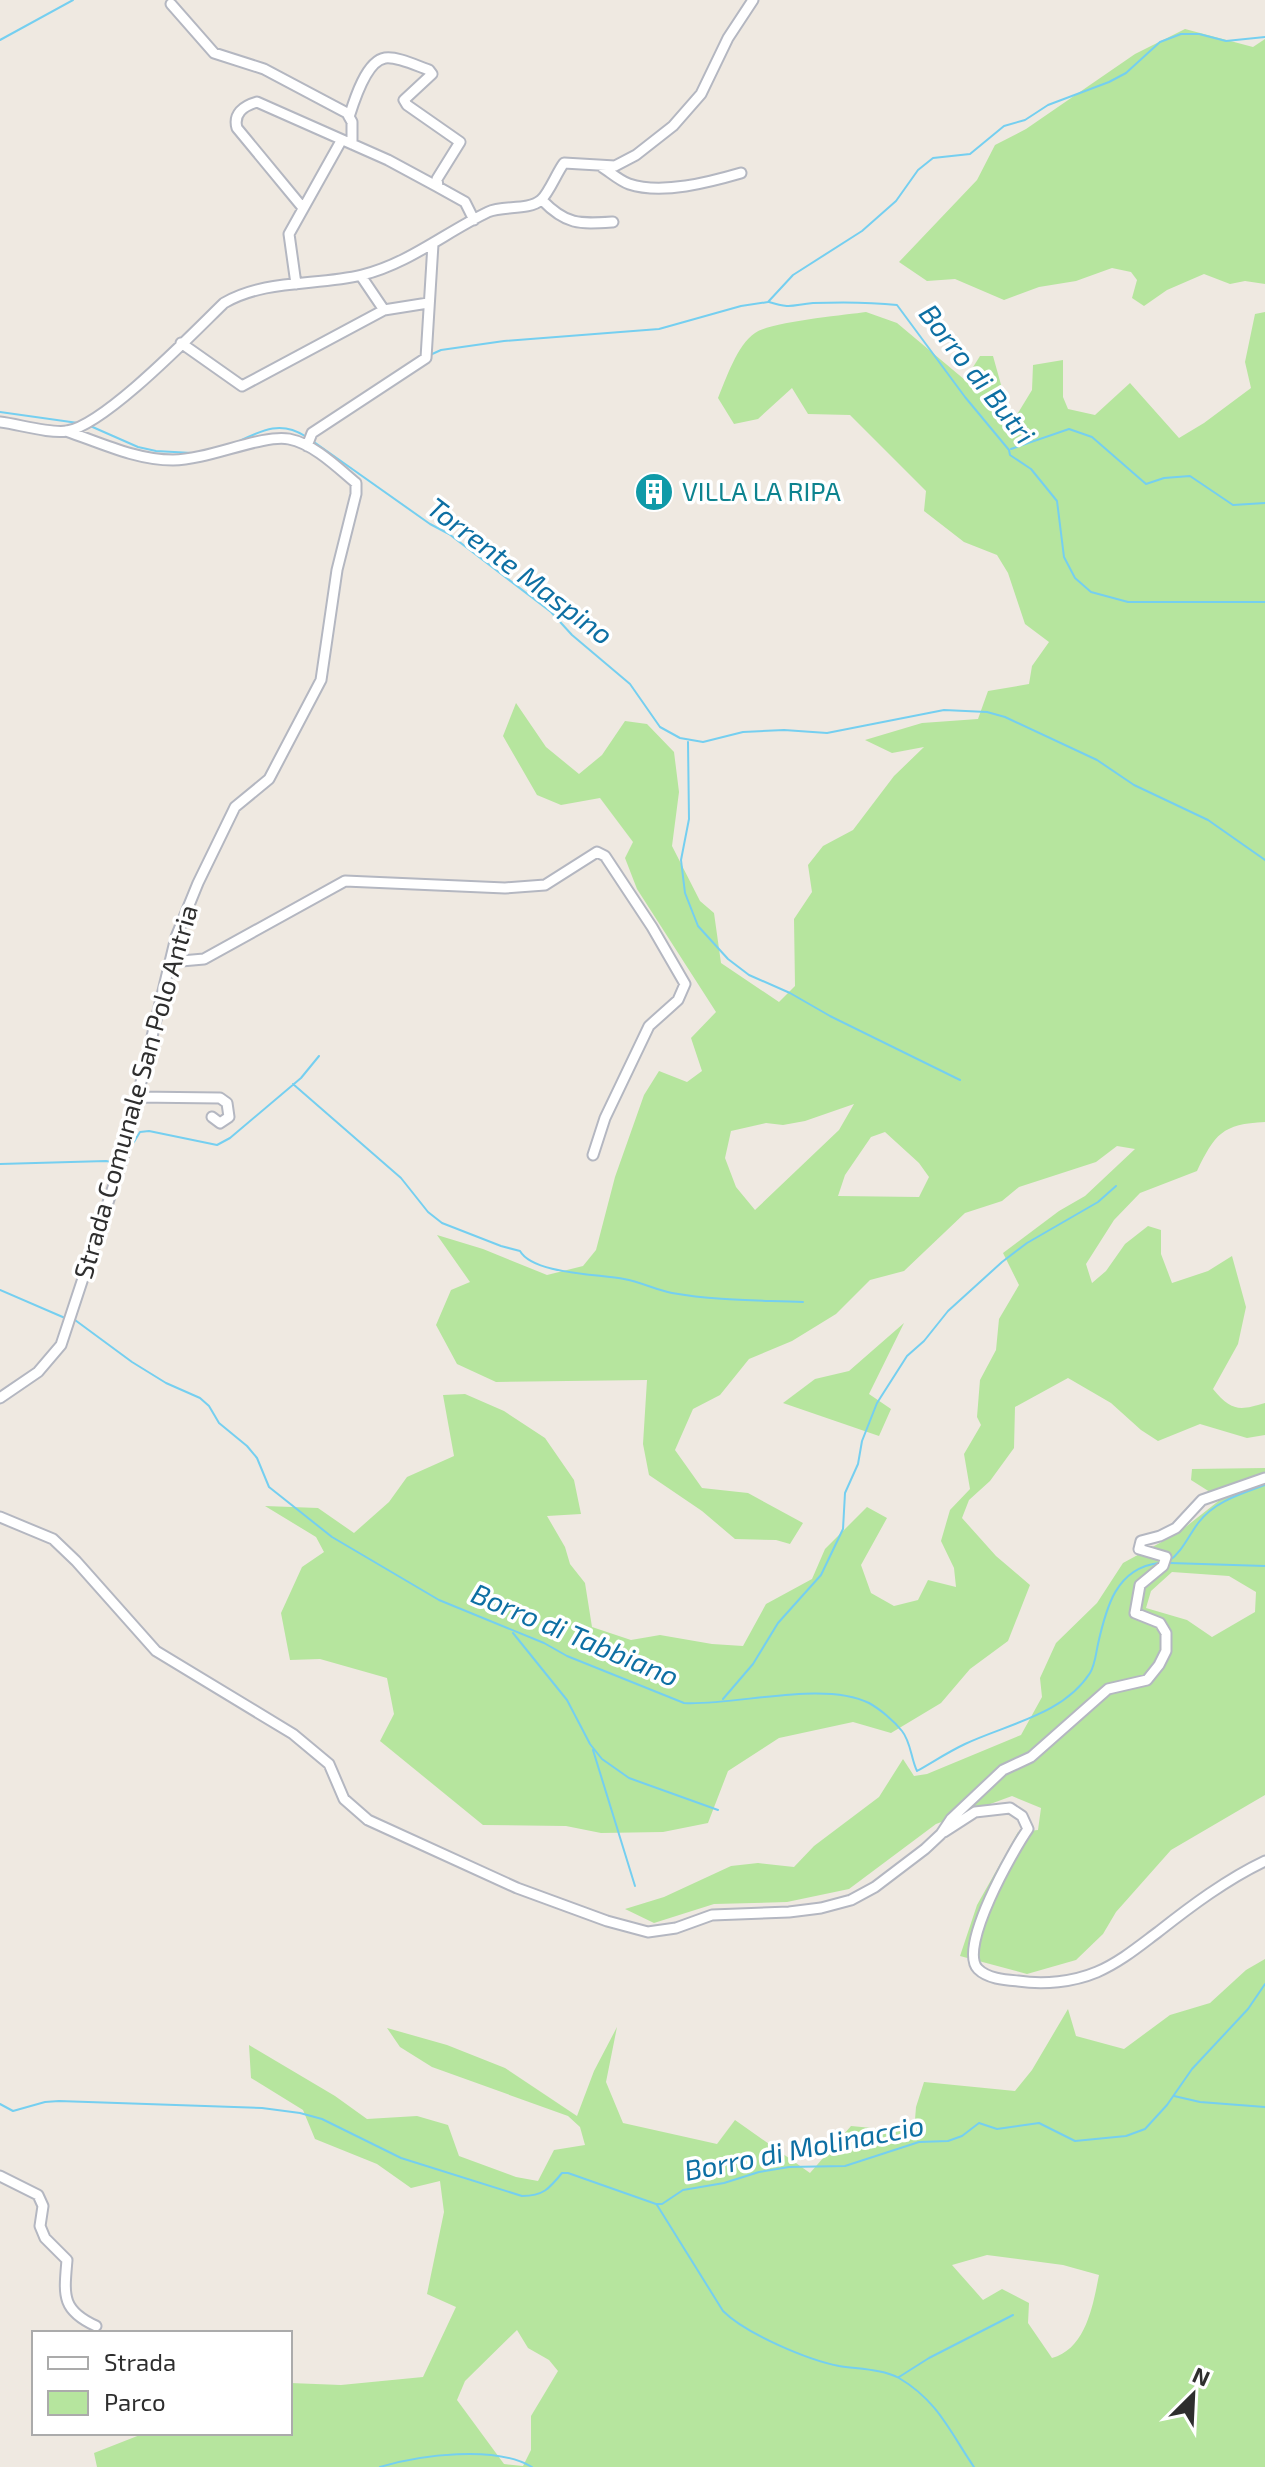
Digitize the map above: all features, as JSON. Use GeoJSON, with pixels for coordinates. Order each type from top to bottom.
{"type":"FeatureCollection","features":[{"type":"Feature","properties":{"kind":"street"},"geometry":{"type":"LineString","coordinates":[[66,431],[119,402],[224,303],[242,293],[361,276],[383,269],[491,210],[542,200],[564,163],[615,166],[636,155],[673,126],[701,94],[728,38],[753,0]]}},
{"type":"Feature","properties":{"kind":"street"},"geometry":{"type":"LineString","coordinates":[[171,4],[214,53],[264,69],[349,117],[352,122],[352,144]]}},
{"type":"Feature","properties":{"kind":"street"},"geometry":{"type":"LineString","coordinates":[[349,117],[358,88],[375,62],[387,57],[429,70],[432,74],[404,100],[460,142],[437,179],[438,187]]}},
{"type":"Feature","properties":{"kind":"street"},"geometry":{"type":"LineString","coordinates":[[303,208],[237,128],[237,114],[257,102],[438,187],[465,202],[474,220]]}},
{"type":"Feature","properties":{"kind":"street"},"geometry":{"type":"LineString","coordinates":[[296,284],[289,234],[341,141]]}},
{"type":"Feature","properties":{"kind":"street"},"geometry":{"type":"LineString","coordinates":[[602,167],[629,184],[665,187],[704,184],[741,173]]}},
{"type":"Feature","properties":{"kind":"street"},"geometry":{"type":"LineString","coordinates":[[542,200],[557,216],[580,224],[613,222]]}},
{"type":"Feature","properties":{"kind":"street"},"geometry":{"type":"LineString","coordinates":[[307,446],[312,433],[426,358],[433,244]]}},
{"type":"Feature","properties":{"kind":"street"},"geometry":{"type":"LineString","coordinates":[[361,276],[384,310]]}},
{"type":"Feature","properties":{"kind":"street"},"geometry":{"type":"LineString","coordinates":[[181,343],[242,386],[384,310],[428,303]]}},
{"type":"Feature","properties":{"kind":"street","name":"Strada Comunale San Polo Antria"},"geometry":{"type":"LineString","coordinates":[[0,422],[66,431],[144,458],[175,460],[206,457],[269,440],[288,439],[307,446],[356,483],[337,570],[321,680],[269,779],[235,807],[176,937],[123,1157],[61,1345],[38,1372],[0,1398]]}},
{"type":"Feature","properties":{"kind":"street"},"geometry":{"type":"LineString","coordinates":[[170,962],[204,959],[345,881],[505,888],[545,885],[597,852],[605,856],[685,984],[678,1000],[649,1026],[605,1118],[593,1155]]}},
{"type":"Feature","properties":{"kind":"street"},"geometry":{"type":"LineString","coordinates":[[136,1097],[220,1098],[227,1103],[229,1117],[220,1123],[212,1117]]}},
{"type":"Feature","properties":{"kind":"street"},"geometry":{"type":"LineString","coordinates":[[941,1834],[951,1819],[1003,1770],[1031,1757],[1108,1689],[1147,1680],[1159,1665],[1166,1651],[1166,1633],[1160,1623],[1135,1613],[1140,1585],[1163,1566],[1166,1557],[1139,1549],[1141,1541],[1176,1528],[1202,1500],[1265,1478]]}},
{"type":"Feature","properties":{"kind":"street"},"geometry":{"type":"LineString","coordinates":[[0,1517],[53,1539],[156,1651],[293,1734],[329,1764],[344,1799],[368,1820],[517,1888],[607,1921],[648,1932],[662,1931],[712,1915],[789,1912],[851,1900],[875,1887],[941,1834],[975,1812],[1010,1808],[1022,1816],[1028,1829],[1001,1872],[982,1918],[974,1944],[975,1964],[978,1969],[994,1977],[1031,1983],[1069,1980],[1095,1973],[1118,1961],[1208,1894],[1265,1861]]}},
{"type":"Feature","properties":{"kind":"street"},"geometry":{"type":"LineString","coordinates":[[0,2176],[38,2195],[43,2206],[40,2226],[45,2238],[67,2260],[64,2290],[69,2307],[80,2319],[96,2326]]}},
{"type":"Feature","properties":{"kind":"green space"},"geometry":{"type":"Polygon","coordinates":[[[1185,29],[1253,47],[1265,39],[1265,284],[1245,281],[1230,284],[1204,274],[1167,290],[1144,306],[1132,298],[1137,280],[1131,272],[1112,268],[1076,281],[1039,287],[1004,300],[955,279],[927,281],[899,262],[977,180],[995,145],[1026,129],[1135,54],[1185,29]]]}},
{"type":"Feature","properties":{"kind":"green space"},"geometry":{"type":"Polygon","coordinates":[[[866,312],[897,323],[965,380],[980,356],[993,356],[1005,399],[1015,418],[1032,390],[1033,365],[1063,360],[1063,397],[1068,409],[1095,415],[1130,383],[1179,438],[1251,388],[1245,362],[1255,314],[1265,312],[1265,1122],[1229,1129],[1215,1140],[1197,1171],[1140,1193],[1114,1220],[1086,1264],[1092,1283],[1106,1271],[1125,1244],[1148,1226],[1161,1230],[1161,1254],[1172,1283],[1208,1271],[1232,1256],[1246,1307],[1238,1344],[1213,1389],[1225,1402],[1236,1407],[1265,1403],[1265,1435],[1247,1438],[1200,1424],[1158,1441],[1111,1403],[1068,1378],[1015,1407],[1014,1448],[990,1481],[969,1500],[962,1518],[996,1556],[1030,1585],[1008,1641],[970,1669],[941,1703],[891,1733],[853,1722],[779,1738],[728,1771],[708,1823],[663,1832],[601,1833],[566,1826],[483,1825],[380,1741],[394,1714],[387,1678],[320,1659],[290,1660],[281,1613],[302,1567],[324,1552],[316,1537],[265,1506],[318,1508],[354,1533],[389,1502],[407,1477],[454,1456],[443,1395],[465,1394],[504,1411],[545,1438],[574,1480],[581,1514],[547,1516],[565,1547],[570,1564],[585,1583],[592,1627],[631,1640],[660,1635],[743,1646],[766,1604],[812,1579],[825,1549],[867,1507],[887,1518],[861,1565],[871,1593],[894,1606],[918,1600],[928,1580],[956,1587],[954,1568],[941,1541],[950,1510],[970,1489],[964,1454],[981,1425],[977,1417],[980,1380],[996,1350],[999,1319],[1019,1285],[1003,1253],[1059,1211],[1085,1196],[1135,1149],[1117,1146],[1096,1162],[1019,1187],[1002,1201],[965,1213],[904,1271],[870,1280],[836,1314],[792,1341],[749,1359],[720,1395],[693,1409],[675,1450],[702,1488],[748,1493],[803,1523],[790,1544],[776,1540],[735,1539],[702,1511],[649,1475],[643,1444],[647,1380],[496,1382],[457,1364],[436,1325],[451,1290],[470,1282],[437,1235],[483,1249],[547,1275],[583,1266],[596,1250],[615,1177],[644,1095],[659,1071],[687,1082],[702,1071],[691,1038],[716,1012],[637,889],[625,858],[633,842],[600,798],[561,805],[537,795],[503,736],[516,703],[546,747],[579,774],[602,755],[625,721],[647,724],[674,752],[679,792],[672,846],[700,901],[714,913],[721,963],[779,1002],[795,986],[794,919],[812,892],[808,865],[823,846],[853,830],[894,776],[924,747],[892,753],[865,740],[922,723],[978,719],[988,691],[1029,684],[1032,666],[1049,642],[1025,624],[1008,573],[997,555],[964,542],[924,511],[926,491],[850,415],[808,414],[792,388],[758,419],[734,424],[718,398],[737,354],[755,333],[791,322],[866,312]],[[854,1104],[805,1121],[783,1125],[766,1123],[731,1131],[725,1158],[736,1187],[755,1210],[839,1130],[854,1104]],[[885,1132],[871,1137],[845,1175],[838,1196],[919,1197],[929,1177],[919,1163],[885,1132]]]}},
{"type":"Feature","properties":{"kind":"green space"},"geometry":{"type":"Polygon","coordinates":[[[904,1323],[869,1394],[891,1409],[879,1436],[783,1403],[815,1379],[849,1371],[904,1323]]]}},
{"type":"Feature","properties":{"kind":"green space"},"geometry":{"type":"Polygon","coordinates":[[[1265,1468],[1265,1795],[1171,1850],[1116,1912],[1103,1934],[1076,1960],[1027,1974],[960,1956],[977,1905],[1018,1832],[1038,1830],[1041,1808],[1012,1796],[936,1824],[849,1889],[787,1902],[714,1904],[654,1923],[625,1909],[664,1897],[731,1866],[758,1863],[794,1867],[814,1846],[879,1797],[903,1759],[914,1776],[927,1774],[1021,1735],[1042,1697],[1040,1678],[1056,1643],[1097,1603],[1123,1563],[1178,1533],[1221,1499],[1191,1480],[1192,1469],[1265,1468]],[[1172,1572],[1151,1591],[1146,1608],[1187,1620],[1212,1637],[1255,1612],[1256,1592],[1229,1576],[1172,1572]]]}},
{"type":"Feature","properties":{"kind":"green space"},"geometry":{"type":"Polygon","coordinates":[[[1265,1959],[1265,2467],[97,2467],[94,2453],[140,2435],[292,2435],[292,2383],[341,2385],[423,2377],[456,2307],[427,2294],[444,2212],[440,2181],[411,2188],[377,2164],[315,2139],[303,2110],[251,2078],[249,2045],[335,2096],[367,2119],[417,2116],[448,2125],[459,2156],[516,2177],[538,2181],[554,2150],[585,2145],[580,2127],[568,2116],[432,2067],[400,2047],[387,2028],[447,2045],[505,2068],[577,2116],[594,2071],[617,2027],[606,2082],[623,2123],[717,2144],[735,2120],[810,2173],[851,2126],[914,2132],[916,2107],[924,2082],[1015,2091],[1032,2070],[1068,2009],[1076,2036],[1124,2049],[1170,2015],[1210,2003],[1246,1970],[1265,1959]],[[987,2255],[952,2265],[983,2300],[1002,2289],[1029,2303],[1028,2323],[1052,2358],[1064,2353],[1080,2336],[1099,2275],[1063,2265],[987,2255]],[[517,2330],[465,2381],[457,2400],[504,2464],[523,2466],[531,2450],[531,2416],[558,2371],[549,2360],[528,2348],[517,2330]]]}},
{"type":"Feature","properties":{"kind":"waterway"},"geometry":{"type":"LineString","coordinates":[[0,40],[73,0]]}},
{"type":"Feature","properties":{"kind":"waterway"},"geometry":{"type":"LineString","coordinates":[[430,355],[441,350],[504,341],[659,329],[741,306],[768,302],[793,275],[862,231],[896,201],[918,170],[933,158],[970,154],[1004,126],[1025,120],[1048,105],[1109,82],[1126,73],[1160,42],[1181,34],[1199,34],[1226,41],[1265,37]]}},
{"type":"Feature","properties":{"kind":"waterway","name":"Borro di Butri"},"geometry":{"type":"LineString","coordinates":[[769,302],[787,306],[834,302],[897,305],[1010,455],[1031,469],[1057,501],[1064,557],[1075,578],[1091,592],[1128,602],[1265,602]]}},
{"type":"Feature","properties":{"kind":"waterway","name":"Torrente Maspino"},"geometry":{"type":"LineString","coordinates":[[0,412],[78,423]]}},
{"type":"Feature","properties":{"kind":"waterway","name":"Torrente Maspino"},"geometry":{"type":"LineString","coordinates":[[88,425],[138,447],[192,453]]}},
{"type":"Feature","properties":{"kind":"waterway","name":"Torrente Maspino"},"geometry":{"type":"LineString","coordinates":[[233,444],[269,429],[286,428],[305,436]]}},
{"type":"Feature","properties":{"kind":"waterway"},"geometry":{"type":"LineString","coordinates":[[1011,449],[1069,429],[1092,437],[1146,484],[1164,478],[1190,476],[1233,505],[1265,503]]}},
{"type":"Feature","properties":{"kind":"waterway","name":"Torrente Maspino"},"geometry":{"type":"LineString","coordinates":[[314,442],[430,524],[449,534],[551,612],[572,635],[630,684],[660,727],[680,738],[703,742],[743,732],[784,730],[827,733],[944,710],[987,712],[1005,717],[1097,760],[1134,785],[1208,820],[1265,860]]}},
{"type":"Feature","properties":{"kind":"waterway"},"geometry":{"type":"LineString","coordinates":[[688,742],[689,819],[681,860],[685,893],[698,926],[728,959],[749,975],[960,1080]]}},
{"type":"Feature","properties":{"kind":"waterway"},"geometry":{"type":"LineString","coordinates":[[129,1150],[140,1132],[149,1131],[217,1145],[230,1138],[301,1078],[319,1056]]}},
{"type":"Feature","properties":{"kind":"waterway"},"geometry":{"type":"LineString","coordinates":[[293,1084],[401,1178],[428,1212],[442,1223],[520,1251],[527,1259],[552,1269],[624,1279],[688,1296],[803,1302]]}},
{"type":"Feature","properties":{"kind":"waterway"},"geometry":{"type":"LineString","coordinates":[[0,1164],[118,1163]]}},
{"type":"Feature","properties":{"kind":"waterway"},"geometry":{"type":"LineString","coordinates":[[723,1699],[753,1664],[778,1623],[821,1575],[843,1529],[845,1493],[858,1464],[862,1441],[877,1403],[907,1356],[924,1341],[948,1311],[1002,1262],[1027,1243],[1098,1202],[1116,1186]]}},
{"type":"Feature","properties":{"kind":"waterway","name":"Borro di Tabbiano"},"geometry":{"type":"LineString","coordinates":[[0,1290],[65,1318]]}},
{"type":"Feature","properties":{"kind":"waterway","name":"Borro di Tabbiano"},"geometry":{"type":"LineString","coordinates":[[75,1320],[132,1362],[166,1383],[200,1398],[219,1423],[257,1458],[269,1487],[332,1537],[439,1600],[684,1703],[804,1694],[850,1697],[869,1703],[902,1731],[917,1771],[965,1744],[1050,1709],[1079,1687],[1092,1670],[1105,1617],[1115,1592],[1132,1573],[1159,1563]]}},
{"type":"Feature","properties":{"kind":"waterway","name":"Borro di Tabbiano"},"geometry":{"type":"LineString","coordinates":[[1168,1562],[1205,1515],[1229,1499],[1265,1485]]}},
{"type":"Feature","properties":{"kind":"waterway"},"geometry":{"type":"LineString","coordinates":[[1170,1563],[1265,1566]]}},
{"type":"Feature","properties":{"kind":"waterway"},"geometry":{"type":"LineString","coordinates":[[513,1633],[567,1700],[590,1744],[602,1759],[629,1778],[718,1810]]}},
{"type":"Feature","properties":{"kind":"waterway"},"geometry":{"type":"LineString","coordinates":[[593,1750],[635,1886]]}},
{"type":"Feature","properties":{"kind":"waterway","name":"Borro di Molinaccio"},"geometry":{"type":"LineString","coordinates":[[657,2204],[683,2190],[724,2183],[759,2172],[789,2167],[845,2166],[919,2142],[948,2141],[962,2136],[979,2123],[997,2129],[1039,2123],[1075,2141],[1126,2136],[1145,2129],[1167,2105],[1192,2069],[1248,2009],[1265,1984]]}},
{"type":"Feature","properties":{"kind":"waterway"},"geometry":{"type":"LineString","coordinates":[[1174,2096],[1200,2102],[1265,2107]]}},
{"type":"Feature","properties":{"kind":"waterway"},"geometry":{"type":"LineString","coordinates":[[0,2104],[13,2111],[59,2101],[262,2108],[300,2113],[322,2119],[401,2158],[522,2196],[540,2193],[562,2173],[568,2173],[656,2204]]}},
{"type":"Feature","properties":{"kind":"waterway"},"geometry":{"type":"LineString","coordinates":[[657,2205],[723,2311],[733,2320],[778,2345],[811,2358],[899,2378],[934,2407],[974,2467]]}},
{"type":"Feature","properties":{"kind":"waterway"},"geometry":{"type":"LineString","coordinates":[[899,2377],[1013,2315]]}},
{"type":"Feature","properties":{"kind":"waterway"},"geometry":{"type":"LineString","coordinates":[[380,2467],[457,2454],[498,2456],[532,2467]]}},
{"type":"Feature","properties":{"kind":"place","name":"VILLA LA RIPA"},"geometry":{"type":"Point","coordinates":[654,492]}}]}
